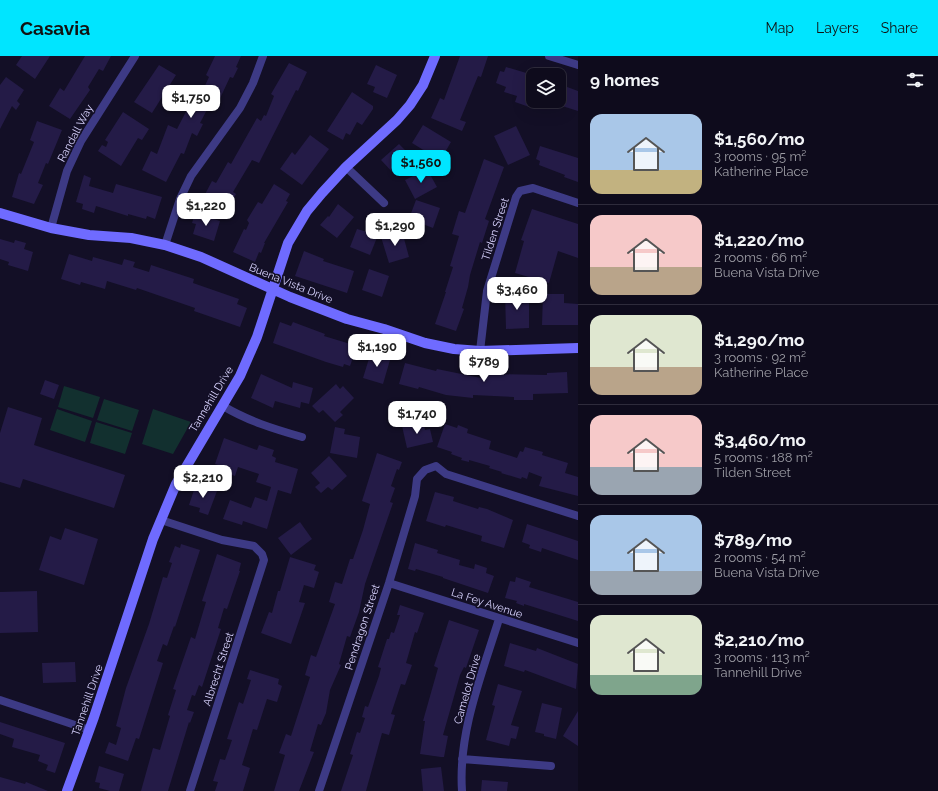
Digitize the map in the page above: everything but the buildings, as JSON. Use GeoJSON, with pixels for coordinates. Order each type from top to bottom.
{"type":"FeatureCollection","features":[{"type":"Feature","properties":{"kind":"street","name":"Randall Way"},"geometry":{"type":"LineString","coordinates":[[51,228],[67,171],[81,141],[135,56]]}},
{"type":"Feature","properties":{"kind":"street"},"geometry":{"type":"LineString","coordinates":[[165,245],[180,199],[190,176],[240,108],[253,83],[263,56]]}},
{"type":"Feature","properties":{"kind":"street","name":"Tannehill Drive"},"geometry":{"type":"LineString","coordinates":[[67,791],[90,730],[145,562],[161,520],[176,484],[240,376],[257,337],[288,243],[307,211],[346,167],[397,120],[410,105],[423,86],[435,56]]}},
{"type":"Feature","properties":{"kind":"street"},"geometry":{"type":"LineString","coordinates":[[549,56],[578,65]]}},
{"type":"Feature","properties":{"kind":"street"},"geometry":{"type":"LineString","coordinates":[[346,167],[384,203]]}},
{"type":"Feature","properties":{"kind":"street","name":"Tilden Street"},"geometry":{"type":"LineString","coordinates":[[480,351],[487,291],[516,197],[520,191],[527,188],[533,188],[578,203]]}},
{"type":"Feature","properties":{"kind":"street","name":"Buena Vista Drive"},"geometry":{"type":"LineString","coordinates":[[0,213],[51,228],[89,235],[131,238],[165,245],[201,257],[272,290],[347,319],[384,329],[425,343],[454,349],[480,351],[578,348]]}},
{"type":"Feature","properties":{"kind":"street"},"geometry":{"type":"LineString","coordinates":[[223,406],[240,416],[259,424],[302,437]]}},
{"type":"Feature","properties":{"kind":"street","name":"Pendragon Street"},"geometry":{"type":"LineString","coordinates":[[319,791],[389,583],[415,496],[417,479],[425,470],[436,466],[446,474],[578,516]]}},
{"type":"Feature","properties":{"kind":"street","name":"Albrecht Street"},"geometry":{"type":"LineString","coordinates":[[161,520],[222,540],[254,546],[262,554],[263,568],[190,791]]}},
{"type":"Feature","properties":{"kind":"street","name":"La Fey Avenue"},"geometry":{"type":"LineString","coordinates":[[389,583],[578,643]]}},
{"type":"Feature","properties":{"kind":"street","name":"Camelot Drive"},"geometry":{"type":"LineString","coordinates":[[462,791],[462,759],[470,711],[499,619]]}},
{"type":"Feature","properties":{"kind":"street"},"geometry":{"type":"LineString","coordinates":[[0,700],[90,730]]}},
{"type":"Feature","properties":{"kind":"street"},"geometry":{"type":"LineString","coordinates":[[462,759],[551,766]]}},
{"type":"Feature","properties":{"kind":"green space"},"geometry":{"type":"Polygon","coordinates":[[[64,386],[100,397],[93,418],[58,407],[64,386]]]}},
{"type":"Feature","properties":{"kind":"green space"},"geometry":{"type":"Polygon","coordinates":[[[104,399],[139,410],[132,431],[97,420],[104,399]]]}},
{"type":"Feature","properties":{"kind":"green space"},"geometry":{"type":"Polygon","coordinates":[[[57,409],[92,421],[85,442],[50,430],[57,409]]]}},
{"type":"Feature","properties":{"kind":"green space"},"geometry":{"type":"Polygon","coordinates":[[[153,409],[191,422],[173,454],[142,444],[153,409]]]}},
{"type":"Feature","properties":{"kind":"green space"},"geometry":{"type":"Polygon","coordinates":[[[96,422],[132,433],[125,454],[90,443],[96,422]]]}}]}
